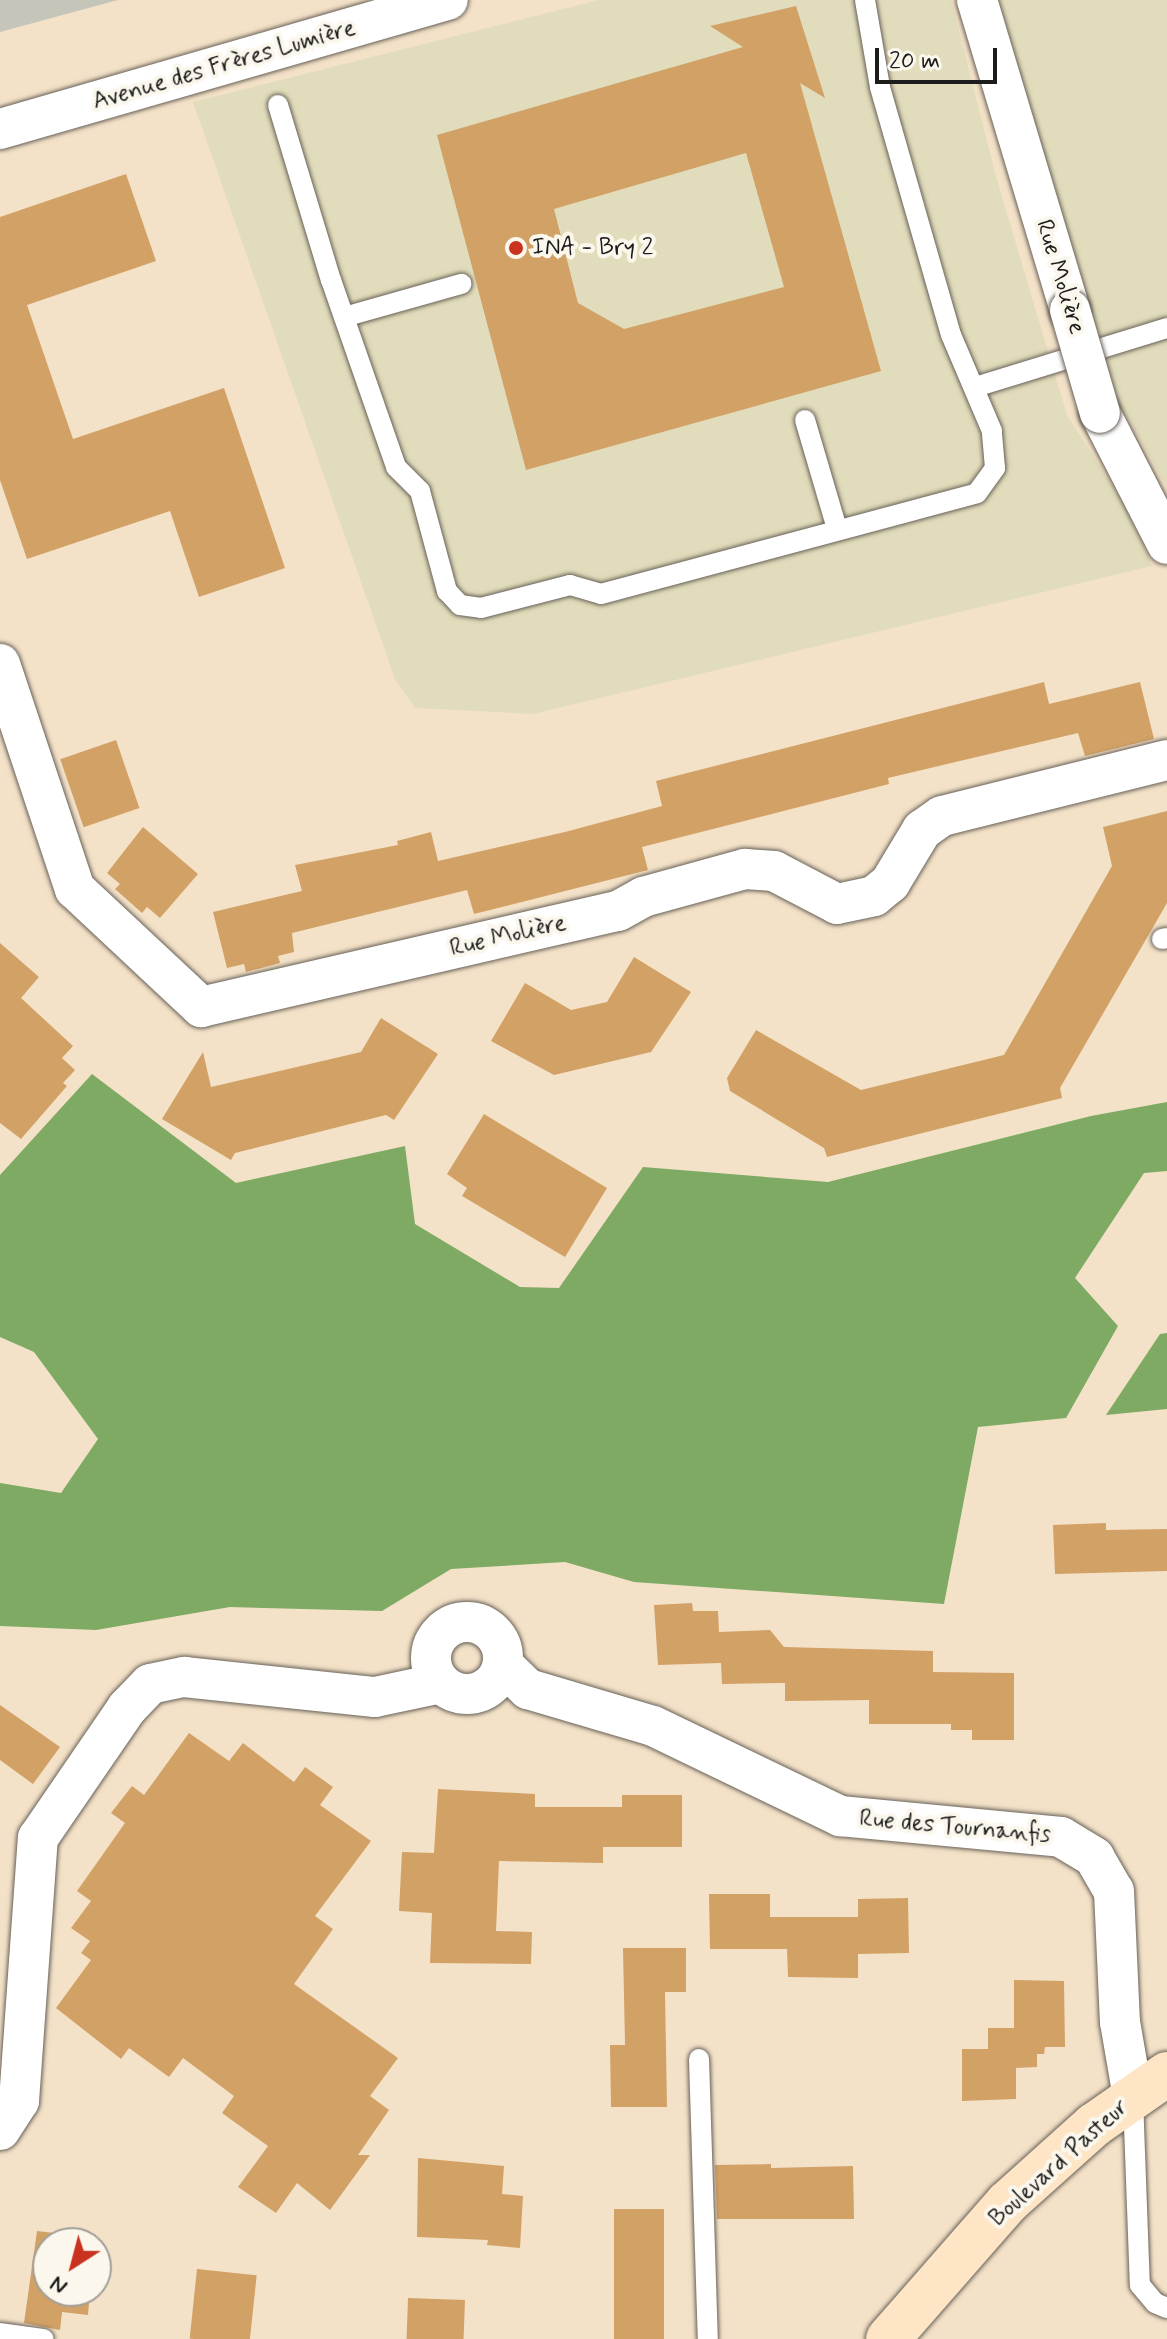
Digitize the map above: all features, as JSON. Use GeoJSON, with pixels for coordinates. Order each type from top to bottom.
{"type":"FeatureCollection","features":[{"type":"Feature","properties":{"kind":"main road","name":"Boulevard Pasteur"},"geometry":{"type":"LineString","coordinates":[[891,2337],[1007,2203],[1094,2125],[1150,2086]]}},
{"type":"Feature","properties":{"kind":"street","name":"Avenue des Frères Lumière"},"geometry":{"type":"LineString","coordinates":[[0,129],[448,0]]}},
{"type":"Feature","properties":{"kind":"street","name":"Rue Molière"},"geometry":{"type":"LineString","coordinates":[[977,0],[1100,413],[1167,544]]}},
{"type":"Feature","properties":{"kind":"street","name":"Rue Molière"},"geometry":{"type":"LineString","coordinates":[[0,664],[75,889],[201,1007],[618,911],[643,897],[745,869],[774,871],[837,904],[874,896],[890,883],[922,830],[942,816],[1167,760]]}},
{"type":"Feature","properties":{"kind":"street","name":"Rue des Tournanfis"},"geometry":{"type":"LineString","coordinates":[[441,1683],[432,1669],[432,1646],[438,1635],[460,1622],[487,1628],[498,1640],[503,1665],[528,1689],[653,1726],[840,1816],[1061,1837],[1094,1857],[1114,1891],[1120,2022],[1150,2086]]}},
{"type":"Feature","properties":{"kind":"street"},"geometry":{"type":"LineString","coordinates":[[0,2130],[19,2101],[38,1838],[127,1708],[150,1684],[184,1677],[375,1697],[441,1683],[455,1693],[472,1694],[489,1688],[503,1665]]}},
{"type":"Feature","properties":{"kind":"lane"},"geometry":{"type":"LineString","coordinates":[[278,105],[344,317],[396,467],[420,491],[447,591],[460,605],[481,608],[570,585],[601,594],[977,493],[995,468],[998,452],[975,387],[951,335],[880,87],[865,0]]}},
{"type":"Feature","properties":{"kind":"lane"},"geometry":{"type":"LineString","coordinates":[[344,317],[461,284]]}},
{"type":"Feature","properties":{"kind":"lane"},"geometry":{"type":"LineString","coordinates":[[975,387],[1167,328]]}},
{"type":"Feature","properties":{"kind":"lane"},"geometry":{"type":"LineString","coordinates":[[805,420],[837,529]]}},
{"type":"Feature","properties":{"kind":"lane"},"geometry":{"type":"LineString","coordinates":[[699,2059],[708,2339]]}},
{"type":"Feature","properties":{"kind":"lane"},"geometry":{"type":"LineString","coordinates":[[1150,2086],[1140,2285],[1155,2303],[1167,2308]]}},
{"type":"Feature","properties":{"kind":"lane"},"geometry":{"type":"LineString","coordinates":[[0,2333],[44,2339]]}},
{"type":"Feature","properties":{"kind":"shaded area"},"geometry":{"type":"Polygon","coordinates":[[[0,0],[118,0],[0,32],[0,0]]]}},
{"type":"Feature","properties":{"kind":"shaded area"},"geometry":{"type":"Polygon","coordinates":[[[599,0],[951,0],[997,180],[1067,415],[1126,507],[1152,566],[533,714],[415,708],[395,679],[193,102],[599,0]]]}},
{"type":"Feature","properties":{"kind":"shaded area"},"geometry":{"type":"Polygon","coordinates":[[[999,0],[1167,0],[1167,487],[1108,382],[999,0]]]}},
{"type":"Feature","properties":{"kind":"green space"},"geometry":{"type":"Polygon","coordinates":[[[92,1074],[236,1183],[405,1146],[415,1224],[520,1287],[559,1288],[643,1167],[828,1182],[1091,1116],[1167,1102],[1167,1171],[1144,1173],[1075,1278],[1118,1326],[1066,1418],[978,1427],[944,1604],[634,1582],[565,1562],[451,1569],[382,1611],[230,1607],[96,1630],[0,1626],[0,1483],[61,1493],[98,1439],[34,1352],[0,1337],[0,1175],[92,1074]]]}},
{"type":"Feature","properties":{"kind":"green space"},"geometry":{"type":"Polygon","coordinates":[[[1167,1333],[1167,1409],[1106,1415],[1160,1334],[1167,1333]]]}},
{"type":"Feature","properties":{"kind":"building","name":"INA - Bry 2"},"geometry":{"type":"Polygon","coordinates":[[[796,6],[825,98],[800,83],[881,371],[526,470],[437,135],[743,47],[710,26],[796,6]],[[746,153],[554,209],[578,303],[624,329],[784,287],[746,153]]]}},
{"type":"Feature","properties":{"kind":"building"},"geometry":{"type":"Polygon","coordinates":[[[126,174],[156,261],[27,305],[73,439],[224,388],[285,568],[199,597],[170,511],[27,559],[0,480],[0,217],[126,174]]]}},
{"type":"Feature","properties":{"kind":"building"},"geometry":{"type":"Polygon","coordinates":[[[1044,682],[1049,704],[1140,682],[1154,739],[1085,756],[1078,733],[888,778],[889,784],[642,847],[648,870],[474,914],[467,890],[292,933],[294,952],[278,956],[280,963],[246,972],[244,964],[227,968],[213,912],[302,891],[295,865],[398,845],[397,841],[431,832],[438,861],[565,832],[662,806],[656,781],[1044,682]]]}},
{"type":"Feature","properties":{"kind":"building"},"geometry":{"type":"Polygon","coordinates":[[[116,740],[139,808],[84,827],[60,759],[116,740]]]}},
{"type":"Feature","properties":{"kind":"building"},"geometry":{"type":"Polygon","coordinates":[[[1167,811],[1167,903],[1060,1088],[1062,1098],[827,1157],[824,1148],[730,1091],[727,1078],[756,1030],[861,1090],[1004,1055],[1112,866],[1103,827],[1167,811]]]}},
{"type":"Feature","properties":{"kind":"building"},"geometry":{"type":"Polygon","coordinates":[[[143,827],[198,874],[160,918],[147,907],[142,913],[115,889],[120,884],[107,873],[143,827]]]}},
{"type":"Feature","properties":{"kind":"building"},"geometry":{"type":"Polygon","coordinates":[[[0,943],[39,977],[21,998],[73,1046],[62,1058],[75,1070],[63,1083],[67,1086],[21,1139],[0,1123],[0,943]]]}},
{"type":"Feature","properties":{"kind":"building"},"geometry":{"type":"Polygon","coordinates":[[[634,957],[691,992],[651,1052],[554,1075],[491,1041],[525,983],[571,1010],[607,1002],[634,957]]]}},
{"type":"Feature","properties":{"kind":"building"},"geometry":{"type":"Polygon","coordinates":[[[381,1018],[438,1054],[394,1120],[386,1115],[235,1153],[231,1160],[162,1119],[203,1052],[211,1087],[361,1052],[381,1018]]]}},
{"type":"Feature","properties":{"kind":"building"},"geometry":{"type":"Polygon","coordinates":[[[484,1114],[607,1188],[565,1257],[462,1196],[467,1188],[447,1174],[484,1114]]]}},
{"type":"Feature","properties":{"kind":"building"},"geometry":{"type":"Polygon","coordinates":[[[1106,1523],[1106,1530],[1167,1529],[1167,1571],[1055,1574],[1053,1525],[1106,1523]]]}},
{"type":"Feature","properties":{"kind":"building"},"geometry":{"type":"Polygon","coordinates":[[[692,1603],[693,1611],[718,1611],[719,1632],[770,1630],[784,1647],[933,1651],[933,1672],[1014,1673],[1014,1740],[972,1740],[972,1730],[951,1730],[951,1724],[869,1724],[869,1700],[785,1701],[785,1683],[722,1684],[721,1663],[658,1665],[654,1605],[692,1603]]]}},
{"type":"Feature","properties":{"kind":"building"},"geometry":{"type":"Polygon","coordinates":[[[0,1705],[60,1747],[33,1784],[0,1760],[0,1705]]]}},
{"type":"Feature","properties":{"kind":"building"},"geometry":{"type":"Polygon","coordinates":[[[189,1733],[229,1761],[243,1743],[294,1782],[305,1767],[333,1787],[320,1805],[371,1841],[315,1916],[333,1929],[294,1984],[398,2058],[370,2096],[389,2110],[358,2155],[370,2155],[330,2210],[297,2183],[276,2213],[238,2187],[268,2146],[222,2113],[234,2096],[183,2058],[169,2077],[129,2048],[121,2059],[56,2008],[91,1960],[81,1953],[90,1941],[71,1928],[91,1901],[77,1891],[125,1823],[111,1813],[132,1786],[144,1795],[189,1733]]]}},
{"type":"Feature","properties":{"kind":"building"},"geometry":{"type":"Polygon","coordinates":[[[438,1789],[535,1794],[535,1807],[622,1807],[622,1795],[682,1795],[682,1847],[603,1847],[603,1863],[499,1861],[496,1931],[532,1932],[531,1964],[430,1963],[432,1913],[399,1911],[402,1852],[434,1853],[438,1789]]]}},
{"type":"Feature","properties":{"kind":"building"},"geometry":{"type":"Polygon","coordinates":[[[709,1894],[770,1894],[770,1917],[858,1917],[858,1899],[908,1898],[909,1953],[858,1954],[858,1978],[788,1977],[787,1949],[710,1949],[709,1894]]]}},
{"type":"Feature","properties":{"kind":"building"},"geometry":{"type":"Polygon","coordinates":[[[623,1948],[686,1948],[686,1992],[665,1992],[667,2107],[611,2107],[610,2045],[625,2045],[623,1948]]]}},
{"type":"Feature","properties":{"kind":"building"},"geometry":{"type":"Polygon","coordinates":[[[1014,1980],[1064,1981],[1065,2047],[1045,2047],[1044,2054],[1037,2054],[1037,2067],[1016,2068],[1016,2099],[962,2101],[962,2049],[988,2049],[988,2028],[1014,2028],[1014,1980]]]}},
{"type":"Feature","properties":{"kind":"building"},"geometry":{"type":"Polygon","coordinates":[[[418,2158],[504,2166],[502,2194],[523,2196],[520,2248],[487,2245],[488,2240],[417,2237],[418,2158]]]}},
{"type":"Feature","properties":{"kind":"building"},"geometry":{"type":"Polygon","coordinates":[[[771,2164],[771,2168],[853,2166],[854,2219],[717,2219],[715,2165],[771,2164]]]}},
{"type":"Feature","properties":{"kind":"building"},"geometry":{"type":"Polygon","coordinates":[[[614,2209],[664,2209],[664,2339],[614,2339],[614,2209]]]}},
{"type":"Feature","properties":{"kind":"building"},"geometry":{"type":"Polygon","coordinates":[[[32,2266],[32,2307],[89,2307],[88,2315],[62,2312],[60,2330],[24,2323],[32,2266]]]}},
{"type":"Feature","properties":{"kind":"building"},"geometry":{"type":"Polygon","coordinates":[[[197,2269],[257,2275],[250,2339],[190,2339],[197,2269]]]}},
{"type":"Feature","properties":{"kind":"building"},"geometry":{"type":"Polygon","coordinates":[[[408,2298],[465,2300],[464,2339],[407,2339],[408,2298]]]}},
{"type":"Feature","properties":{"kind":"place","name":"INA - Bry 2"},"geometry":{"type":"Point","coordinates":[516,248]}}]}
